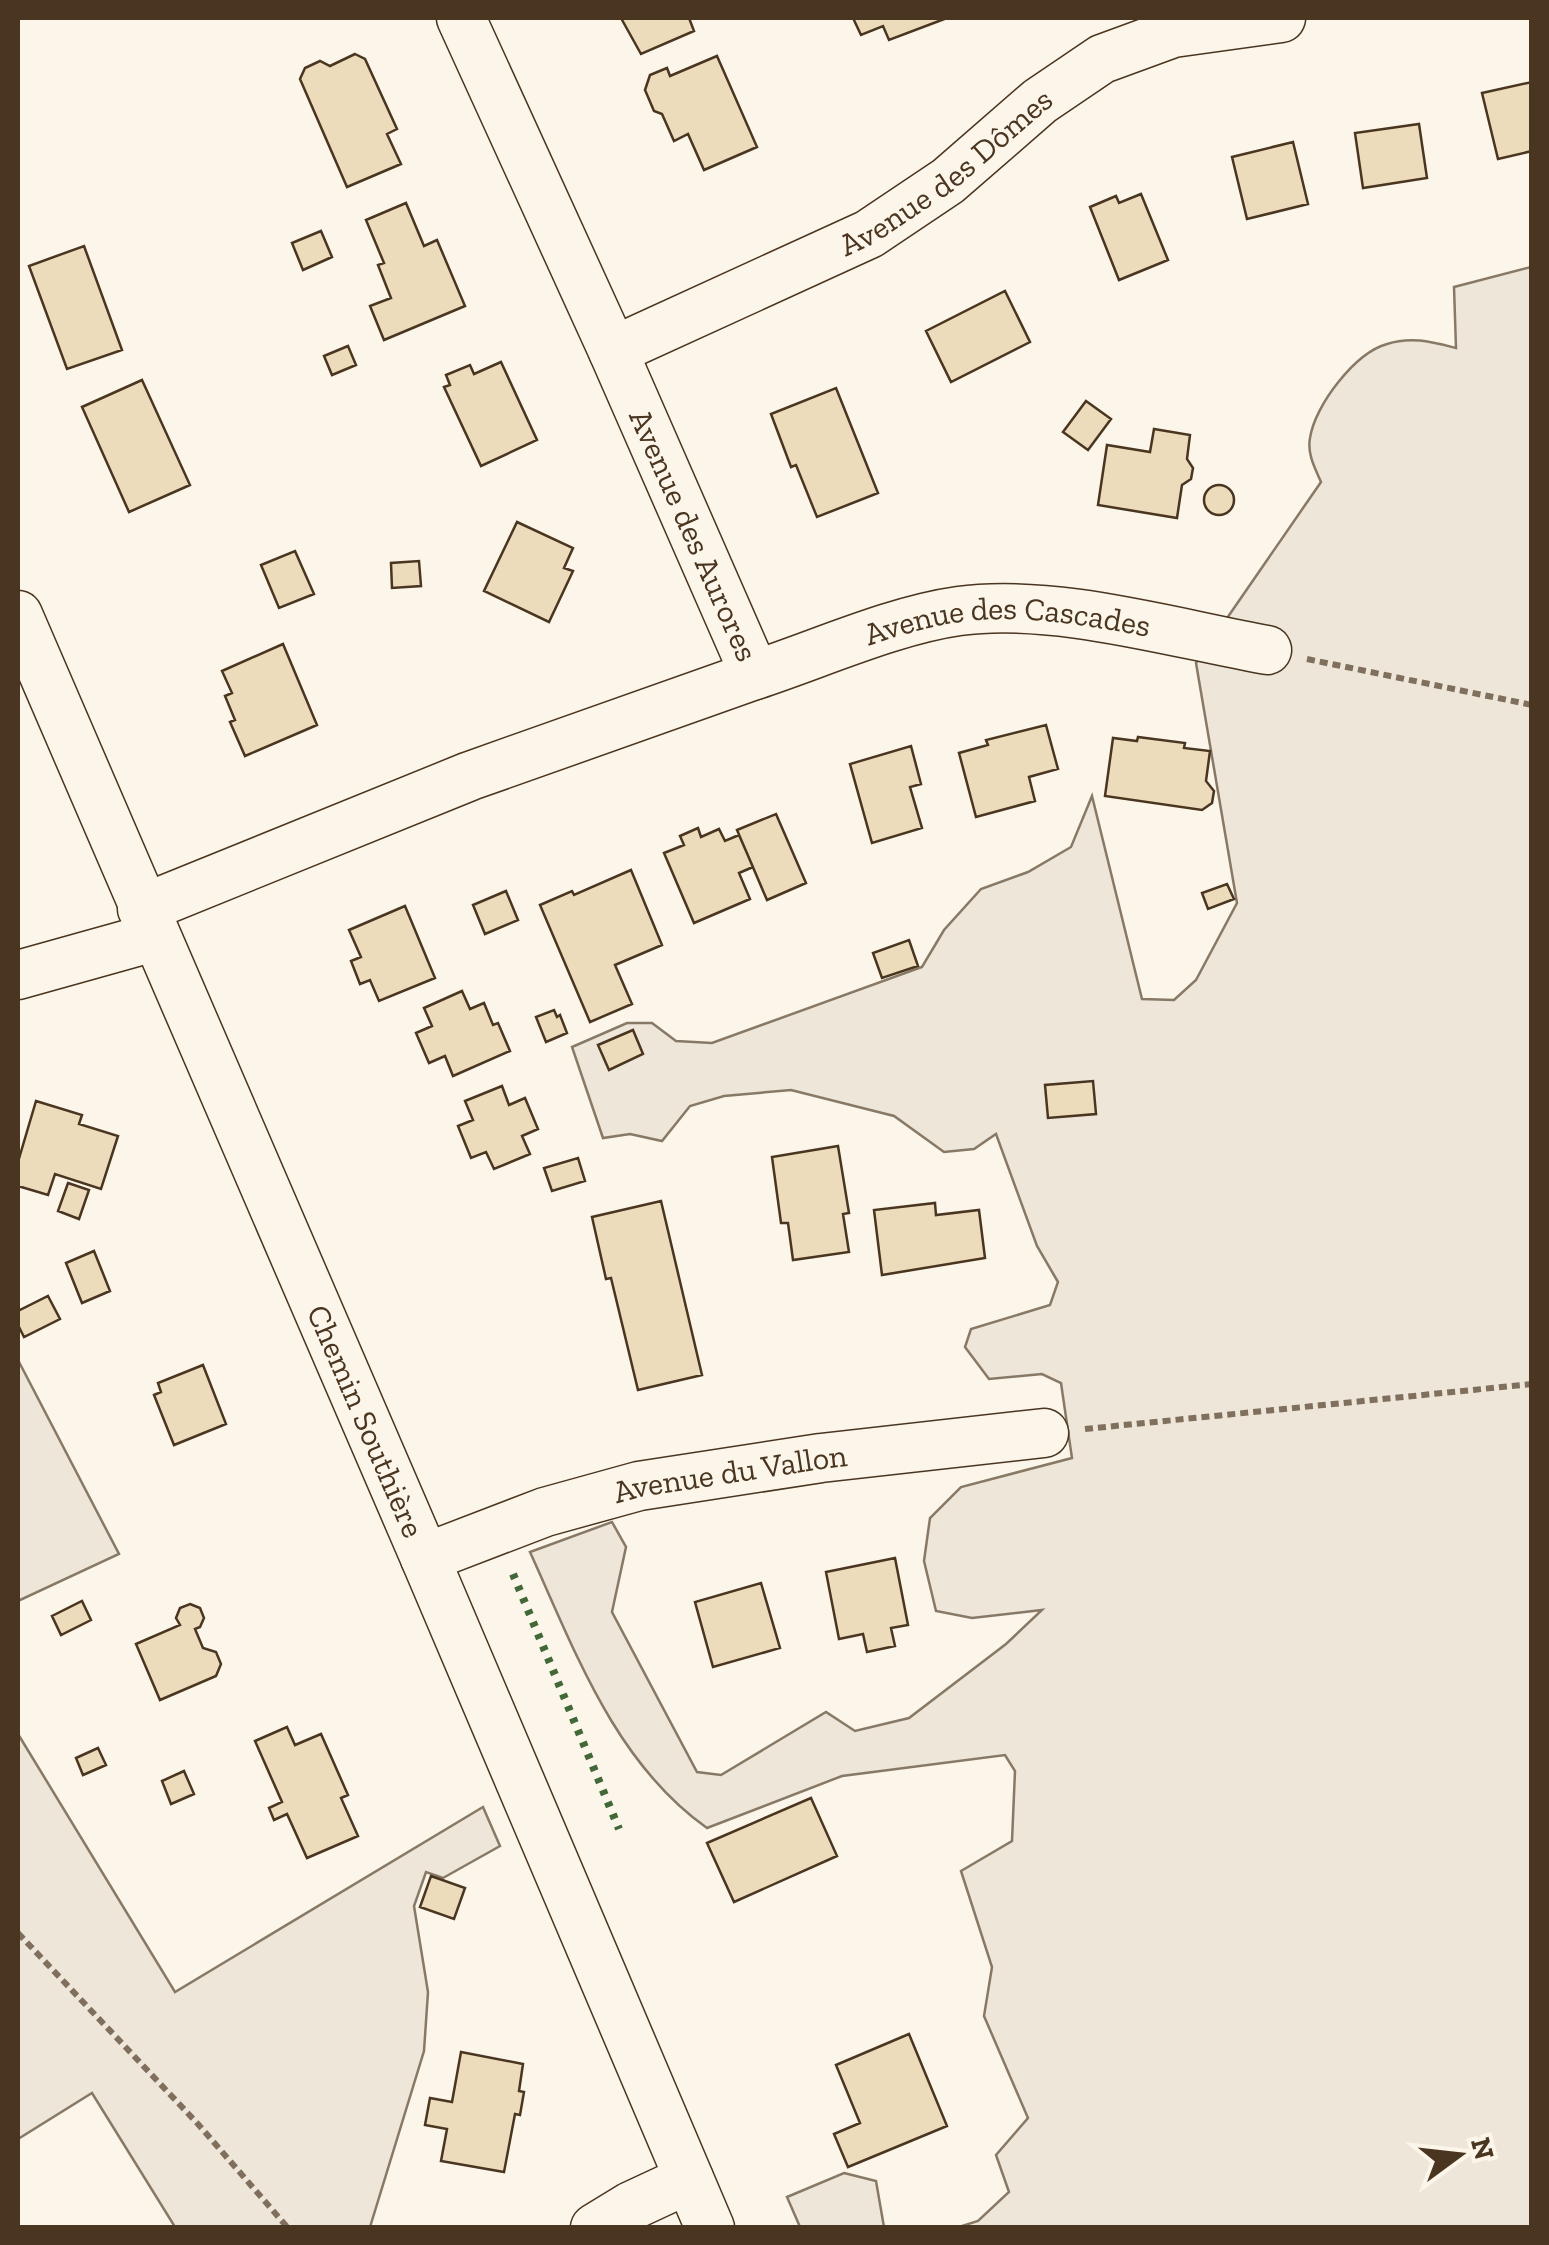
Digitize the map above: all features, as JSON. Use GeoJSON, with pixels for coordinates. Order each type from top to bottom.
{"type":"FeatureCollection","features":[{"type":"Feature","properties":{"kind":"street","name":"Avenue des Aurores"},"geometry":{"type":"LineString","coordinates":[[18,975],[148,923],[503,764],[756,675],[614,351],[461,18]]}},
{"type":"Feature","properties":{"kind":"street","name":"Avenue des Dômes"},"geometry":{"type":"LineString","coordinates":[[614,351],[870,234],[948,181],[1040,101],[1102,59],[1173,34],[1281,18]]}},
{"type":"Feature","properties":{"kind":"street","name":"Avenue des Cascades"},"geometry":{"type":"LineString","coordinates":[[756,675],[921,619],[993,608],[1067,613],[1267,650]]}},
{"type":"Feature","properties":{"kind":"street","name":"Chemin Southière"},"geometry":{"type":"LineString","coordinates":[[18,615],[426,1558],[710,2228]]}},
{"type":"Feature","properties":{"kind":"street","name":"Avenue du Vallon"},"geometry":{"type":"LineString","coordinates":[[426,1558],[545,1512],[639,1486],[821,1458],[1044,1432]]}},
{"type":"Feature","properties":{"kind":"street"},"geometry":{"type":"LineString","coordinates":[[596,2228],[631,2206],[689,2179]]}},
{"type":"Feature","properties":{"kind":"path"},"geometry":{"type":"LineString","coordinates":[[1267,650],[1532,705]]}},
{"type":"Feature","properties":{"kind":"path"},"geometry":{"type":"LineString","coordinates":[[1044,1432],[1532,1384]]}},
{"type":"Feature","properties":{"kind":"path"},"geometry":{"type":"LineString","coordinates":[[18,1932],[198,2124],[288,2228]]}},
{"type":"Feature","properties":{"kind":"shaded area"},"geometry":{"type":"Polygon","coordinates":[[[1531,267],[1531,2227],[959,2227],[978,2221],[1009,2192],[996,2155],[1028,2118],[984,2016],[992,1967],[961,1871],[1012,1841],[1015,1771],[1005,1755],[842,1776],[707,1828],[675,1802],[622,1738],[582,1666],[530,1552],[612,1522],[626,1547],[612,1612],[697,1772],[721,1775],[826,1712],[855,1731],[909,1718],[1006,1644],[1042,1610],[972,1618],[936,1611],[924,1561],[930,1518],[961,1487],[1072,1458],[1061,1383],[1042,1374],[989,1379],[965,1347],[971,1329],[1050,1305],[1058,1282],[1037,1246],[996,1134],[974,1149],[944,1152],[894,1116],[791,1090],[724,1096],[690,1106],[662,1141],[630,1134],[603,1138],[572,1047],[627,1023],[652,1023],[676,1041],[712,1043],[922,967],[944,930],[981,889],[1028,872],[1071,847],[1092,796],[1142,999],[1174,1000],[1196,980],[1237,903],[1196,663],[1321,482],[1311,455],[1310,438],[1320,411],[1338,382],[1362,358],[1387,344],[1413,340],[1456,348],[1454,287],[1531,267]]]}},
{"type":"Feature","properties":{"kind":"shaded area"},"geometry":{"type":"Polygon","coordinates":[[[18,1360],[119,1554],[18,1601],[18,1360]]]}},
{"type":"Feature","properties":{"kind":"shaded area"},"geometry":{"type":"Polygon","coordinates":[[[18,1734],[175,1992],[483,1807],[500,1846],[443,1878],[426,1872],[414,1906],[428,1992],[424,2051],[370,2227],[175,2227],[92,2093],[18,2139],[18,1734]]]}},
{"type":"Feature","properties":{"kind":"shaded area"},"geometry":{"type":"Polygon","coordinates":[[[844,2173],[876,2181],[884,2227],[800,2227],[787,2197],[844,2173]]]}},
{"type":"Feature","properties":{"kind":"building"},"geometry":{"type":"Polygon","coordinates":[[[621,18],[689,18],[694,31],[641,54],[621,18]]]}},
{"type":"Feature","properties":{"kind":"building"},"geometry":{"type":"Polygon","coordinates":[[[853,18],[947,18],[889,40],[883,26],[861,35],[853,18]]]}},
{"type":"Feature","properties":{"kind":"building"},"geometry":{"type":"Polygon","coordinates":[[[355,54],[365,59],[397,129],[387,134],[401,164],[347,187],[300,79],[305,68],[320,61],[330,66],[355,54]]]}},
{"type":"Feature","properties":{"kind":"building"},"geometry":{"type":"Polygon","coordinates":[[[717,56],[757,147],[704,170],[688,134],[674,141],[645,90],[650,75],[667,68],[670,76],[717,56]]]}},
{"type":"Feature","properties":{"kind":"building"},"geometry":{"type":"Polygon","coordinates":[[[1532,82],[1532,151],[1498,159],[1482,93],[1532,82]]]}},
{"type":"Feature","properties":{"kind":"building"},"geometry":{"type":"Polygon","coordinates":[[[1419,124],[1427,178],[1363,188],[1355,133],[1419,124]]]}},
{"type":"Feature","properties":{"kind":"building"},"geometry":{"type":"Polygon","coordinates":[[[1293,142],[1308,204],[1247,219],[1232,157],[1293,142]]]}},
{"type":"Feature","properties":{"kind":"building"},"geometry":{"type":"Polygon","coordinates":[[[1141,194],[1168,260],[1119,280],[1090,207],[1116,196],[1119,203],[1141,194]]]}},
{"type":"Feature","properties":{"kind":"building"},"geometry":{"type":"Polygon","coordinates":[[[406,203],[424,246],[437,240],[465,306],[384,340],[370,306],[391,298],[378,265],[384,263],[366,220],[406,203]]]}},
{"type":"Feature","properties":{"kind":"building"},"geometry":{"type":"Polygon","coordinates":[[[321,231],[332,257],[303,270],[292,243],[321,231]]]}},
{"type":"Feature","properties":{"kind":"building"},"geometry":{"type":"Polygon","coordinates":[[[84,246],[122,350],[67,369],[29,266],[84,246]]]}},
{"type":"Feature","properties":{"kind":"building"},"geometry":{"type":"Polygon","coordinates":[[[1005,291],[1030,342],[951,382],[926,331],[1005,291]]]}},
{"type":"Feature","properties":{"kind":"building"},"geometry":{"type":"Polygon","coordinates":[[[348,346],[356,365],[332,375],[324,356],[348,346]]]}},
{"type":"Feature","properties":{"kind":"building"},"geometry":{"type":"Polygon","coordinates":[[[501,362],[537,440],[481,466],[444,387],[450,385],[446,375],[470,365],[474,374],[501,362]]]}},
{"type":"Feature","properties":{"kind":"building"},"geometry":{"type":"Polygon","coordinates":[[[142,380],[190,485],[129,512],[82,407],[142,380]]]}},
{"type":"Feature","properties":{"kind":"building"},"geometry":{"type":"Polygon","coordinates":[[[836,388],[878,493],[817,517],[796,465],[791,467],[771,414],[836,388]]]}},
{"type":"Feature","properties":{"kind":"building"},"geometry":{"type":"Polygon","coordinates":[[[1086,401],[1111,419],[1088,450],[1063,432],[1086,401]]]}},
{"type":"Feature","properties":{"kind":"building"},"geometry":{"type":"Polygon","coordinates":[[[1154,429],[1190,435],[1187,459],[1193,468],[1191,479],[1182,485],[1177,518],[1098,505],[1107,445],[1150,452],[1154,429]]]}},
{"type":"Feature","properties":{"kind":"building"},"geometry":{"type":"Polygon","coordinates":[[[1219,485],[1230,489],[1234,500],[1230,511],[1219,515],[1208,511],[1204,500],[1208,489],[1219,485]]]}},
{"type":"Feature","properties":{"kind":"building"},"geometry":{"type":"Polygon","coordinates":[[[517,522],[573,548],[564,568],[573,571],[549,622],[484,591],[517,522]]]}},
{"type":"Feature","properties":{"kind":"building"},"geometry":{"type":"Polygon","coordinates":[[[295,551],[314,594],[279,608],[261,565],[295,551]]]}},
{"type":"Feature","properties":{"kind":"building"},"geometry":{"type":"Polygon","coordinates":[[[419,561],[421,586],[392,588],[391,563],[419,561]]]}},
{"type":"Feature","properties":{"kind":"building"},"geometry":{"type":"Polygon","coordinates":[[[283,644],[317,725],[245,756],[230,722],[235,720],[225,696],[232,693],[222,671],[283,644]]]}},
{"type":"Feature","properties":{"kind":"building"},"geometry":{"type":"Polygon","coordinates":[[[1046,725],[1058,769],[1029,777],[1035,801],[976,817],[959,753],[988,745],[986,740],[1046,725]]]}},
{"type":"Feature","properties":{"kind":"building"},"geometry":{"type":"Polygon","coordinates":[[[1138,737],[1185,743],[1184,748],[1210,751],[1206,781],[1214,791],[1212,803],[1202,810],[1105,796],[1113,738],[1137,741],[1138,737]]]}},
{"type":"Feature","properties":{"kind":"building"},"geometry":{"type":"Polygon","coordinates":[[[911,746],[921,784],[910,787],[922,828],[872,843],[850,764],[911,746]]]}},
{"type":"Feature","properties":{"kind":"building"},"geometry":{"type":"Polygon","coordinates":[[[776,814],[806,883],[767,900],[737,830],[776,814]]]}},
{"type":"Feature","properties":{"kind":"building"},"geometry":{"type":"Polygon","coordinates":[[[698,828],[701,837],[719,829],[725,841],[739,835],[753,867],[739,873],[750,899],[694,923],[664,853],[684,845],[680,836],[698,828]]]}},
{"type":"Feature","properties":{"kind":"building"},"geometry":{"type":"Polygon","coordinates":[[[631,870],[662,945],[615,965],[632,1004],[590,1022],[540,905],[631,870]]]}},
{"type":"Feature","properties":{"kind":"building"},"geometry":{"type":"Polygon","coordinates":[[[1227,884],[1234,899],[1208,909],[1202,893],[1227,884]]]}},
{"type":"Feature","properties":{"kind":"building"},"geometry":{"type":"Polygon","coordinates":[[[506,891],[518,920],[485,934],[473,905],[506,891]]]}},
{"type":"Feature","properties":{"kind":"building"},"geometry":{"type":"Polygon","coordinates":[[[405,906],[435,978],[379,1001],[370,980],[360,984],[351,961],[361,957],[349,930],[405,906]]]}},
{"type":"Feature","properties":{"kind":"building"},"geometry":{"type":"Polygon","coordinates":[[[909,940],[918,966],[882,978],[873,953],[909,940]]]}},
{"type":"Feature","properties":{"kind":"building"},"geometry":{"type":"Polygon","coordinates":[[[462,991],[470,1009],[484,1003],[510,1051],[453,1076],[445,1056],[429,1063],[416,1033],[432,1026],[424,1008],[462,991]]]}},
{"type":"Feature","properties":{"kind":"building"},"geometry":{"type":"Polygon","coordinates":[[[554,1010],[567,1033],[546,1042],[536,1017],[554,1010]]]}},
{"type":"Feature","properties":{"kind":"building"},"geometry":{"type":"Polygon","coordinates":[[[633,1030],[643,1054],[609,1070],[598,1045],[633,1030]]]}},
{"type":"Feature","properties":{"kind":"building"},"geometry":{"type":"Polygon","coordinates":[[[1093,1081],[1096,1114],[1048,1118],[1045,1085],[1093,1081]]]}},
{"type":"Feature","properties":{"kind":"building"},"geometry":{"type":"Polygon","coordinates":[[[502,1086],[509,1105],[525,1098],[538,1129],[522,1136],[530,1154],[494,1169],[486,1152],[471,1158],[458,1126],[473,1120],[465,1101],[502,1086]]]}},
{"type":"Feature","properties":{"kind":"building"},"geometry":{"type":"Polygon","coordinates":[[[36,1101],[82,1115],[79,1124],[118,1136],[101,1189],[55,1174],[48,1195],[18,1186],[18,1162],[36,1101]]]}},
{"type":"Feature","properties":{"kind":"building"},"geometry":{"type":"Polygon","coordinates":[[[838,1146],[849,1213],[843,1214],[849,1252],[793,1260],[788,1223],[781,1223],[772,1157],[838,1146]]]}},
{"type":"Feature","properties":{"kind":"building"},"geometry":{"type":"Polygon","coordinates":[[[578,1158],[585,1181],[552,1191],[544,1168],[578,1158]]]}},
{"type":"Feature","properties":{"kind":"building"},"geometry":{"type":"Polygon","coordinates":[[[68,1183],[89,1190],[79,1219],[58,1211],[68,1183]]]}},
{"type":"Feature","properties":{"kind":"building"},"geometry":{"type":"Polygon","coordinates":[[[661,1201],[702,1375],[638,1390],[592,1217],[661,1201]]]}},
{"type":"Feature","properties":{"kind":"building"},"geometry":{"type":"Polygon","coordinates":[[[935,1203],[936,1215],[979,1210],[985,1258],[882,1275],[874,1210],[935,1203]]]}},
{"type":"Feature","properties":{"kind":"building"},"geometry":{"type":"Polygon","coordinates":[[[94,1251],[110,1291],[82,1303],[66,1263],[94,1251]]]}},
{"type":"Feature","properties":{"kind":"building"},"geometry":{"type":"Polygon","coordinates":[[[48,1296],[60,1319],[24,1337],[18,1325],[18,1311],[48,1296]]]}},
{"type":"Feature","properties":{"kind":"building"},"geometry":{"type":"Polygon","coordinates":[[[203,1365],[226,1424],[174,1445],[154,1395],[161,1392],[158,1383],[203,1365]]]}},
{"type":"Feature","properties":{"kind":"building"},"geometry":{"type":"Polygon","coordinates":[[[895,1558],[908,1625],[891,1628],[895,1646],[867,1652],[863,1634],[839,1639],[826,1572],[895,1558]]]}},
{"type":"Feature","properties":{"kind":"building"},"geometry":{"type":"Polygon","coordinates":[[[761,1583],[780,1648],[713,1667],[695,1602],[761,1583]]]}},
{"type":"Feature","properties":{"kind":"building"},"geometry":{"type":"Polygon","coordinates":[[[82,1601],[91,1620],[61,1635],[52,1616],[82,1601]]]}},
{"type":"Feature","properties":{"kind":"building"},"geometry":{"type":"Polygon","coordinates":[[[190,1604],[200,1608],[204,1618],[195,1629],[203,1648],[216,1652],[221,1664],[216,1676],[160,1700],[136,1644],[180,1625],[176,1618],[180,1608],[190,1604]]]}},
{"type":"Feature","properties":{"kind":"building"},"geometry":{"type":"Polygon","coordinates":[[[287,1727],[295,1745],[321,1734],[348,1795],[341,1798],[358,1836],[307,1858],[287,1814],[274,1820],[269,1808],[282,1802],[255,1741],[287,1727]]]}},
{"type":"Feature","properties":{"kind":"building"},"geometry":{"type":"Polygon","coordinates":[[[98,1748],[106,1765],[83,1775],[76,1758],[98,1748]]]}},
{"type":"Feature","properties":{"kind":"building"},"geometry":{"type":"Polygon","coordinates":[[[184,1771],[194,1794],[171,1804],[162,1781],[184,1771]]]}},
{"type":"Feature","properties":{"kind":"building"},"geometry":{"type":"Polygon","coordinates":[[[811,1798],[837,1856],[734,1902],[707,1843],[811,1798]]]}},
{"type":"Feature","properties":{"kind":"building"},"geometry":{"type":"Polygon","coordinates":[[[431,1876],[465,1888],[454,1919],[420,1907],[431,1876]]]}},
{"type":"Feature","properties":{"kind":"building"},"geometry":{"type":"Polygon","coordinates":[[[909,2034],[947,2126],[848,2167],[834,2134],[860,2123],[836,2065],[909,2034]]]}},
{"type":"Feature","properties":{"kind":"building"},"geometry":{"type":"Polygon","coordinates":[[[461,2052],[523,2064],[520,2115],[515,2114],[504,2172],[441,2161],[447,2129],[425,2125],[430,2098],[452,2102],[461,2052]]]}},
{"type":"Feature","properties":{"kind":"hedge"},"geometry":{"type":"LineString","coordinates":[[513,1574],[619,1829]]}}]}
